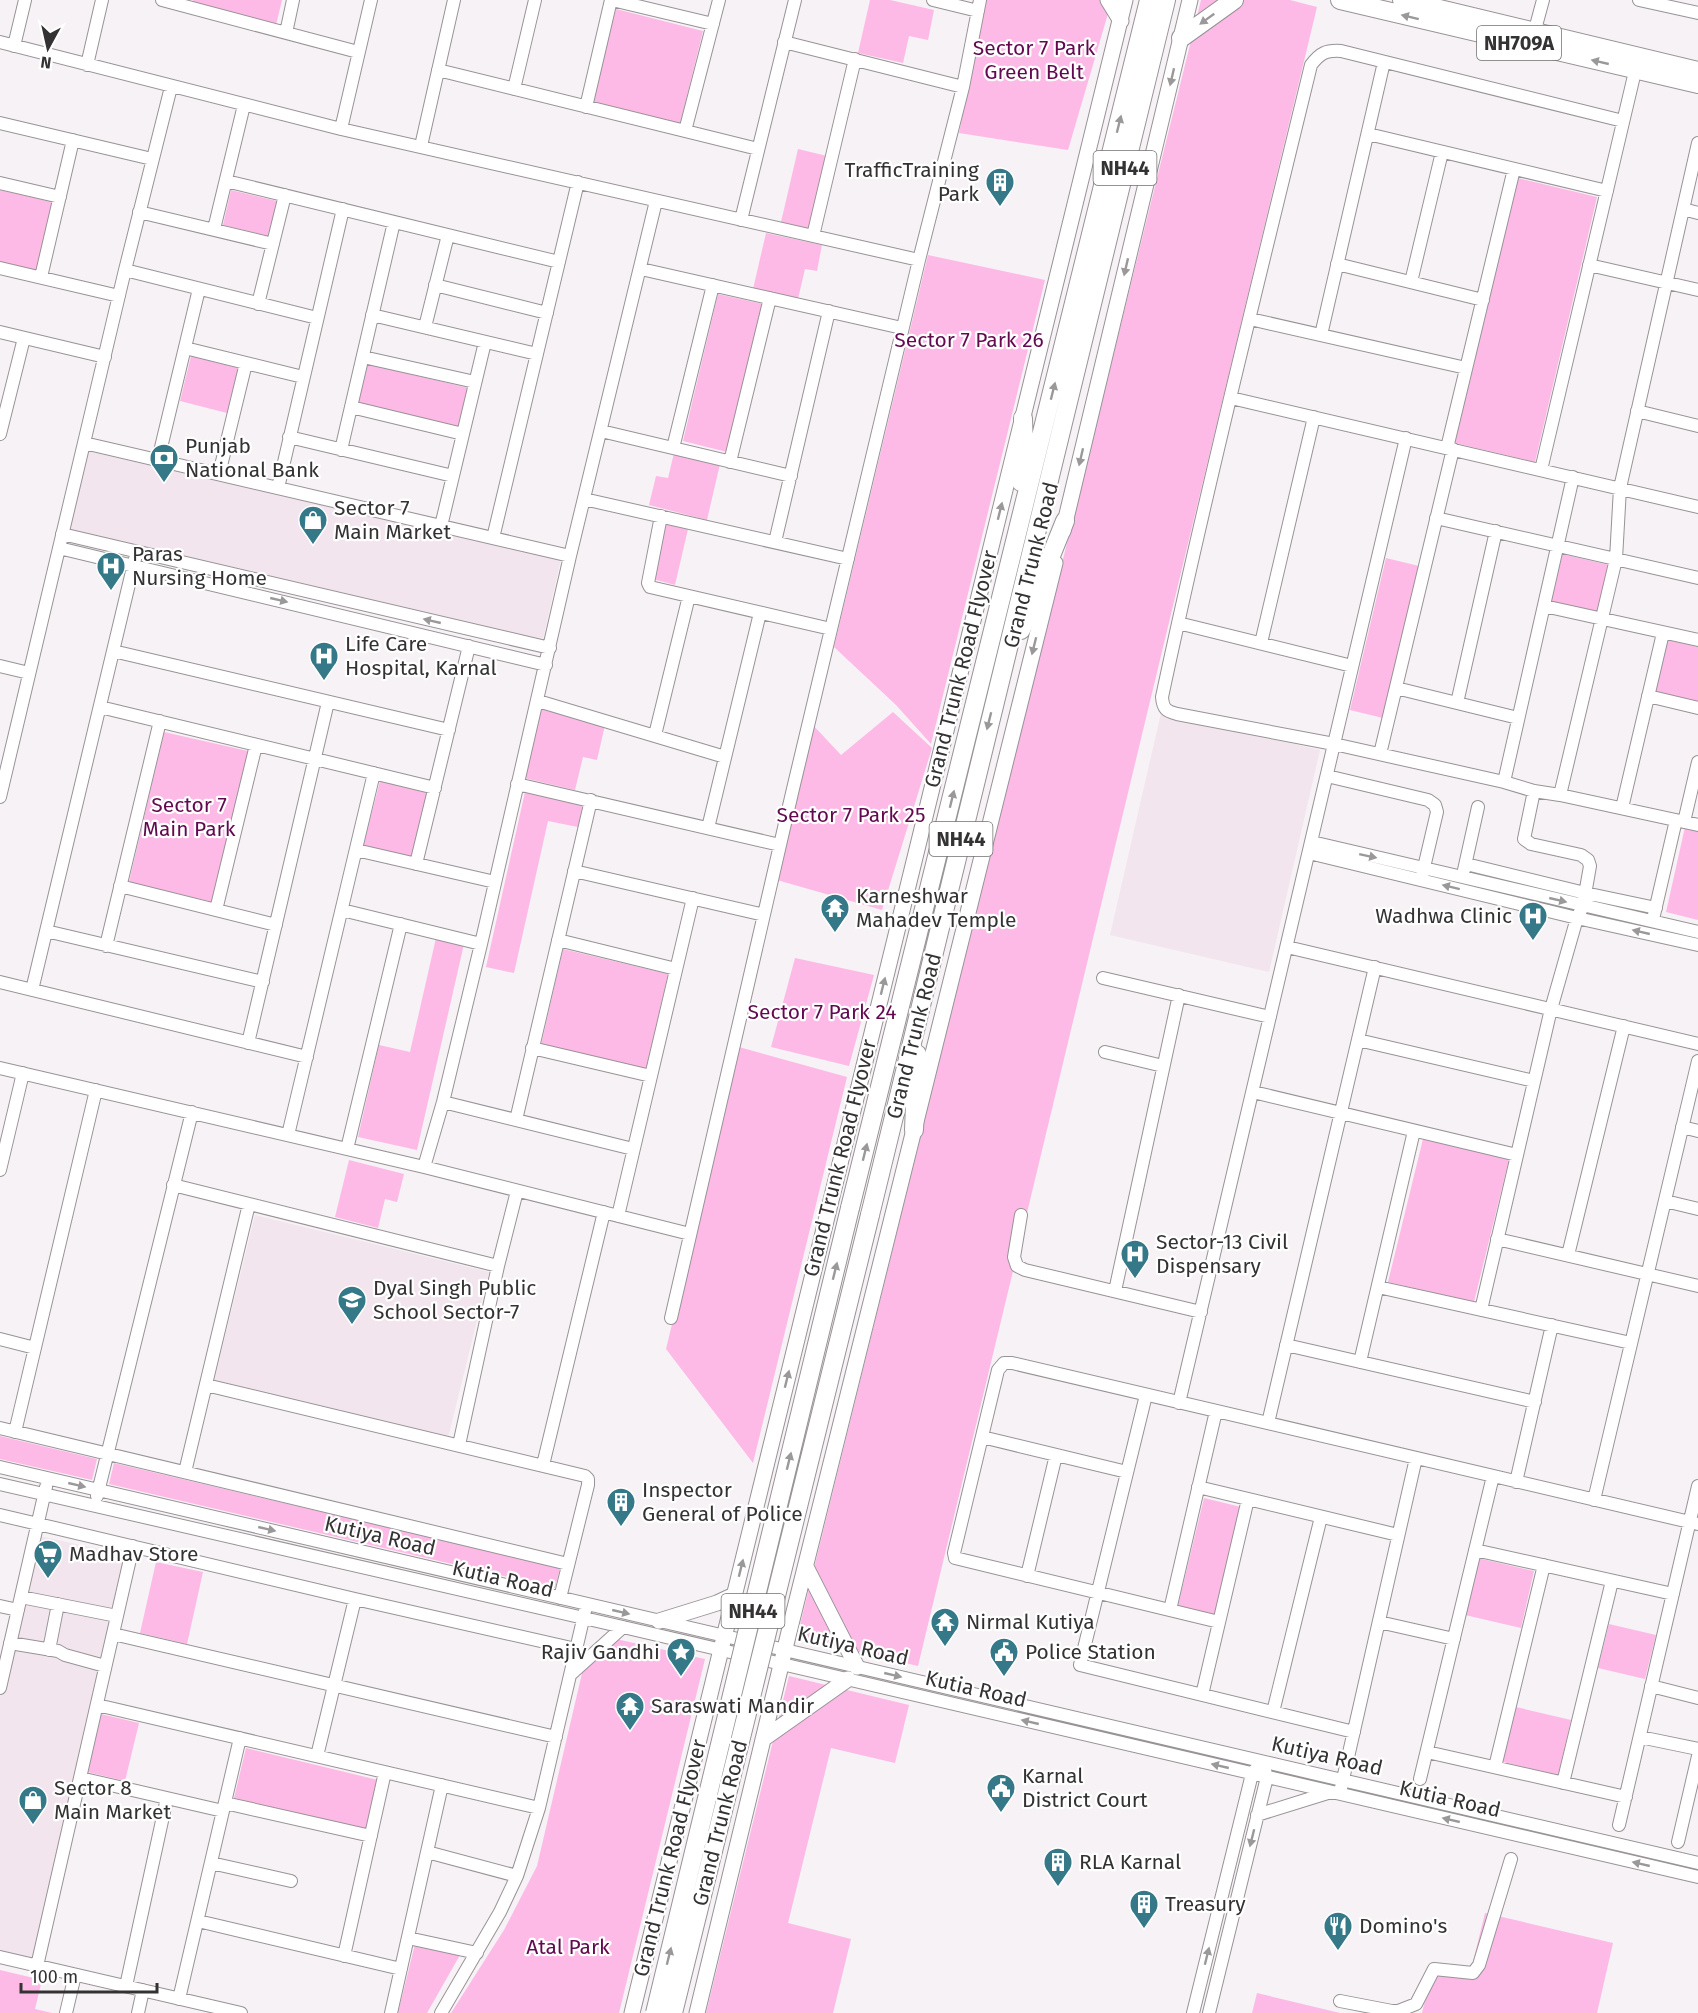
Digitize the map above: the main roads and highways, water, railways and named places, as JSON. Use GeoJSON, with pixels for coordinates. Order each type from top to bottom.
{"type":"FeatureCollection","features":[{"type":"Feature","properties":{"kind":"highway","name":"Grand Trunk Road Flyover"},"geometry":{"type":"LineString","coordinates":[[655,2013],[850,1209],[1149,0]]}},
{"type":"Feature","properties":{"kind":"highway","name":"Grand Trunk Road Flyover"},"geometry":{"type":"LineString","coordinates":[[1003,664],[1166,0]]}},
{"type":"Feature","properties":{"kind":"highway"},"geometry":{"type":"LineString","coordinates":[[1181,38],[1234,0]]}},
{"type":"Feature","properties":{"kind":"highway","name":"NH709A"},"geometry":{"type":"LineString","coordinates":[[1340,0],[1533,39],[1637,63],[1698,71]]}},
{"type":"Feature","properties":{"kind":"highway","name":"NH709A"},"geometry":{"type":"LineString","coordinates":[[1402,0],[1533,39]]}},
{"type":"Feature","properties":{"kind":"highway","name":"NH709A"},"geometry":{"type":"LineString","coordinates":[[1637,63],[1698,84]]}},
{"type":"Feature","properties":{"kind":"highway"},"geometry":{"type":"LineString","coordinates":[[1009,570],[1023,466],[1023,418]]}},
{"type":"Feature","properties":{"kind":"highway"},"geometry":{"type":"LineString","coordinates":[[1003,664],[1015,646],[1065,521]]}},
{"type":"Feature","properties":{"kind":"highway","name":"Grand Trunk Road"},"geometry":{"type":"LineString","coordinates":[[919,1013],[1003,664]]}},
{"type":"Feature","properties":{"kind":"highway","name":"Grand Trunk Road Flyover"},"geometry":{"type":"LineString","coordinates":[[673,2013],[919,1013]]}},
{"type":"Feature","properties":{"kind":"highway"},"geometry":{"type":"LineString","coordinates":[[914,1130],[919,1013]]}},
{"type":"Feature","properties":{"kind":"main road"},"geometry":{"type":"LineString","coordinates":[[1108,0],[1121,21]]}},
{"type":"Feature","properties":{"kind":"main road","name":"Grand Trunk Road"},"geometry":{"type":"LineString","coordinates":[[632,2013],[1125,0]]}},
{"type":"Feature","properties":{"kind":"main road","name":"Grand Trunk Road"},"geometry":{"type":"LineString","coordinates":[[697,2013],[1065,521],[1190,0]]}},
{"type":"Feature","properties":{"kind":"main road"},"geometry":{"type":"LineString","coordinates":[[764,1738],[853,1673],[806,1567]]}},
{"type":"Feature","properties":{"kind":"main road"},"geometry":{"type":"LineString","coordinates":[[664,1622],[734,1595]]}},
{"type":"Feature","properties":{"kind":"place","name":"TrafficTraining Park"},"geometry":{"type":"Point","coordinates":[1000,208]}},
{"type":"Feature","properties":{"kind":"place","name":"Punjab National Bank"},"geometry":{"type":"Point","coordinates":[164,484]}},
{"type":"Feature","properties":{"kind":"place","name":"Sector 7 Main Market"},"geometry":{"type":"Point","coordinates":[313,546]}},
{"type":"Feature","properties":{"kind":"place","name":"Paras Nursing Home"},"geometry":{"type":"Point","coordinates":[111,592]}},
{"type":"Feature","properties":{"kind":"place","name":"Life Care Hospital, Karnal"},"geometry":{"type":"Point","coordinates":[324,682]}},
{"type":"Feature","properties":{"kind":"place","name":"Karneshwar Mahadev Temple"},"geometry":{"type":"Point","coordinates":[835,934]}},
{"type":"Feature","properties":{"kind":"place","name":"Wadhwa Clinic"},"geometry":{"type":"Point","coordinates":[1533,942]}},
{"type":"Feature","properties":{"kind":"place","name":"Sector-13 Civil Dispensary"},"geometry":{"type":"Point","coordinates":[1135,1280]}},
{"type":"Feature","properties":{"kind":"place","name":"Dyal Singh Public School Sector-7"},"geometry":{"type":"Point","coordinates":[352,1326]}},
{"type":"Feature","properties":{"kind":"place","name":"Inspector General of Police"},"geometry":{"type":"Point","coordinates":[621,1528]}},
{"type":"Feature","properties":{"kind":"place","name":"Madhav Store"},"geometry":{"type":"Point","coordinates":[48,1580]}},
{"type":"Feature","properties":{"kind":"place","name":"Nirmal Kutiya"},"geometry":{"type":"Point","coordinates":[945,1648]}},
{"type":"Feature","properties":{"kind":"place","name":"Rajiv Gandhi"},"geometry":{"type":"Point","coordinates":[681,1678]}},
{"type":"Feature","properties":{"kind":"place","name":"Police Station"},"geometry":{"type":"Point","coordinates":[1004,1678]}},
{"type":"Feature","properties":{"kind":"place","name":"Saraswati Mandir"},"geometry":{"type":"Point","coordinates":[630,1732]}},
{"type":"Feature","properties":{"kind":"place","name":"Karnal District Court"},"geometry":{"type":"Point","coordinates":[1001,1814]}},
{"type":"Feature","properties":{"kind":"place","name":"Sector 8 Main Market"},"geometry":{"type":"Point","coordinates":[33,1826]}},
{"type":"Feature","properties":{"kind":"place","name":"RLA Karnal"},"geometry":{"type":"Point","coordinates":[1058,1888]}},
{"type":"Feature","properties":{"kind":"place","name":"Treasury"},"geometry":{"type":"Point","coordinates":[1144,1930]}},
{"type":"Feature","properties":{"kind":"place","name":"Domino's"},"geometry":{"type":"Point","coordinates":[1338,1952]}},
{"type":"Feature","properties":{"kind":"park label","name":"Sector 7 Park Green Belt"},"geometry":{"type":"Point","coordinates":[1034,60]}},
{"type":"Feature","properties":{"kind":"park label","name":"Sector 7 Park 26"},"geometry":{"type":"Point","coordinates":[969,340]}},
{"type":"Feature","properties":{"kind":"park label","name":"Sector 7 Park 25"},"geometry":{"type":"Point","coordinates":[851,815]}},
{"type":"Feature","properties":{"kind":"park label","name":"Sector 7 Main Park"},"geometry":{"type":"Point","coordinates":[189,817]}},
{"type":"Feature","properties":{"kind":"park label","name":"Sector 7 Park 24"},"geometry":{"type":"Point","coordinates":[822,1012]}},
{"type":"Feature","properties":{"kind":"park label","name":"Atal Park"},"geometry":{"type":"Point","coordinates":[568,1947]}}]}
